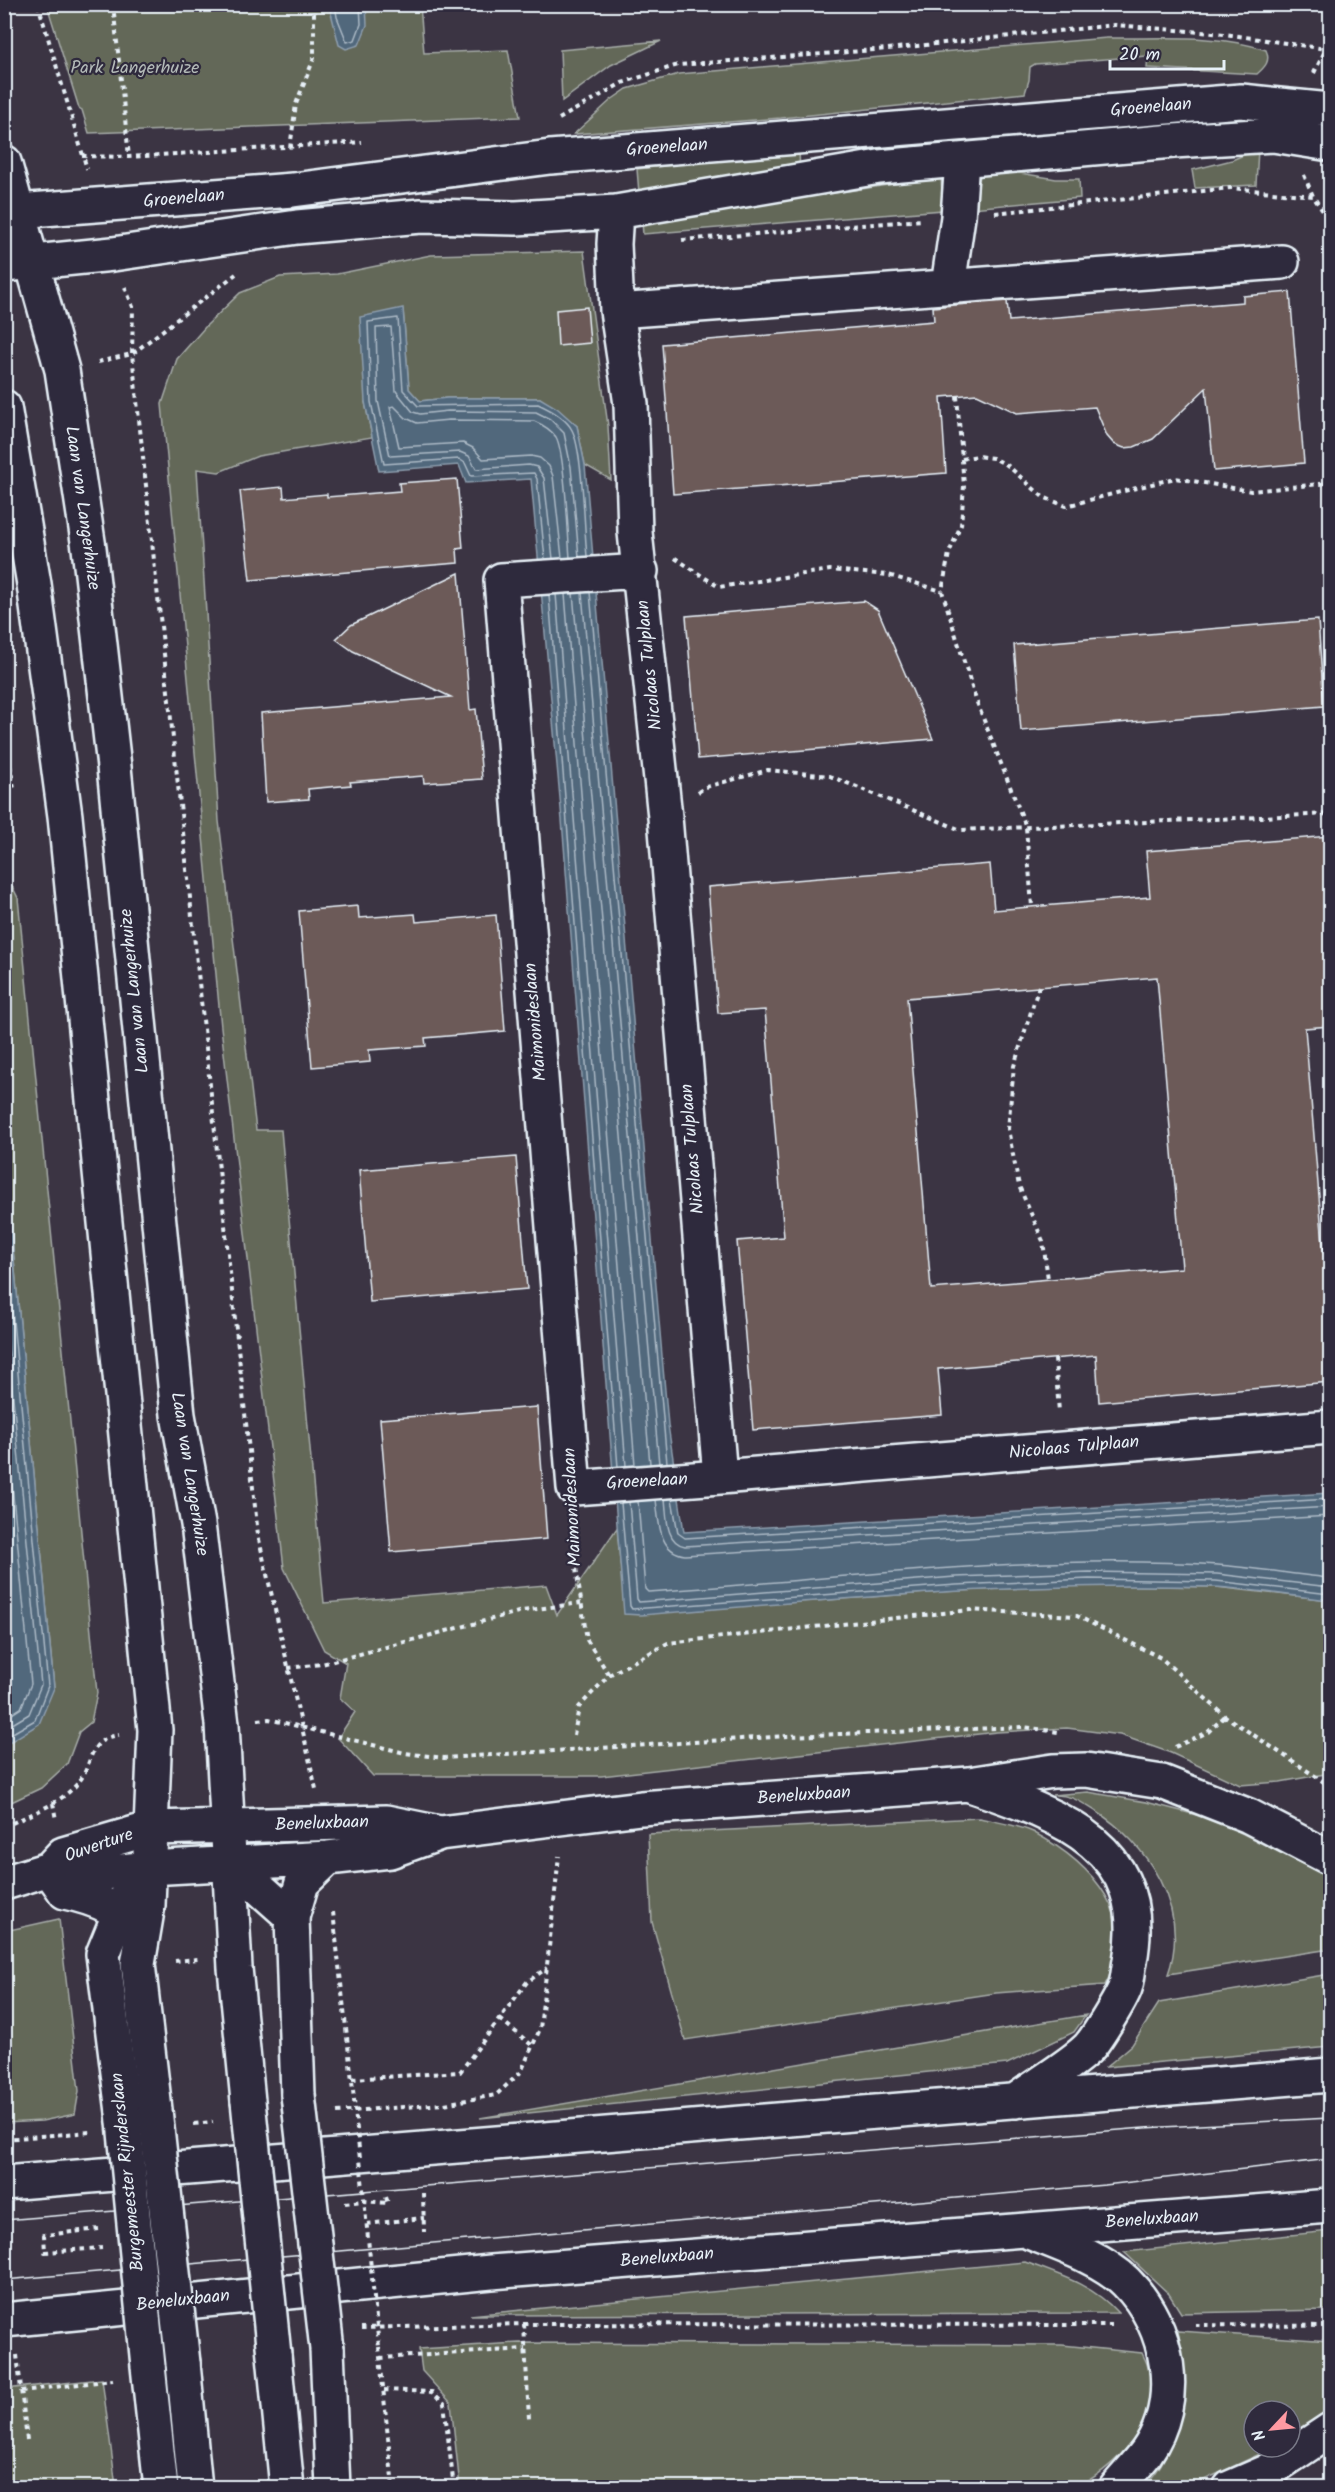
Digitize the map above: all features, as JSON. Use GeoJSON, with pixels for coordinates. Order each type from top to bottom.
{"type":"FeatureCollection","features":[{"type":"Feature","properties":{"kind":"main road","name":"Groenelaan"},"geometry":{"type":"LineString","coordinates":[[12,213],[293,190],[550,157],[1229,102],[1330,110]]}},
{"type":"Feature","properties":{"kind":"main road","name":"Groenelaan"},"geometry":{"type":"LineString","coordinates":[[19,263],[113,254],[297,226],[421,216],[516,218],[616,212],[879,167],[1173,141],[1273,135],[1330,144]]}},
{"type":"Feature","properties":{"kind":"main road"},"geometry":{"type":"LineString","coordinates":[[948,286],[958,218],[962,160]]}},
{"type":"Feature","properties":{"kind":"main road","name":"Laan van Langerhuize"},"geometry":{"type":"LineString","coordinates":[[4,162],[19,263],[62,370],[89,548],[114,767],[178,1415],[198,1524],[222,1724],[227,1827]]}},
{"type":"Feature","properties":{"kind":"main road","name":"Nicolaas Tulplaan"},"geometry":{"type":"LineString","coordinates":[[616,212],[614,244],[617,311],[631,404],[635,532],[625,572],[665,817],[720,1477],[1330,1427]]}},
{"type":"Feature","properties":{"kind":"main road"},"geometry":{"type":"LineString","coordinates":[[617,311],[1282,262]]}},
{"type":"Feature","properties":{"kind":"main road"},"geometry":{"type":"LineString","coordinates":[[4,407],[10,472],[34,585],[65,816],[155,1730],[152,1828]]}},
{"type":"Feature","properties":{"kind":"main road","name":"Maimonideslaan"},"geometry":{"type":"LineString","coordinates":[[589,1486],[501,580],[625,572]]}},
{"type":"Feature","properties":{"kind":"main road","name":"Groenelaan"},"geometry":{"type":"LineString","coordinates":[[589,1486],[720,1477]]}},
{"type":"Feature","properties":{"kind":"main road","name":"Beneluxbaan"},"geometry":{"type":"LineString","coordinates":[[152,1828],[386,1822],[440,1833],[641,1808],[969,1784],[1053,1771],[1086,1770],[1162,1782],[1249,1816],[1330,1858]]}},
{"type":"Feature","properties":{"kind":"main road"},"geometry":{"type":"LineString","coordinates":[[969,1784],[1038,1808],[1087,1836],[1119,1871],[1131,1904],[1133,1942],[1125,1989],[1089,2047],[1014,2101]]}},
{"type":"Feature","properties":{"kind":"main road"},"geometry":{"type":"LineString","coordinates":[[227,1827],[235,1968],[287,2487]]}},
{"type":"Feature","properties":{"kind":"main road","name":"Burgemeester Rijnderslaan"},"geometry":{"type":"LineString","coordinates":[[152,1828],[148,1905],[138,1964],[136,2372],[161,2487]]}},
{"type":"Feature","properties":{"kind":"main road","name":"Ouverture"},"geometry":{"type":"LineString","coordinates":[[4,1883],[49,1869],[63,1854],[152,1828]]}},
{"type":"Feature","properties":{"kind":"main road","name":"Ouverture"},"geometry":{"type":"LineString","coordinates":[[49,1869],[77,1876],[229,1862],[328,1858],[390,1851],[440,1833]]}},
{"type":"Feature","properties":{"kind":"main road"},"geometry":{"type":"LineString","coordinates":[[328,1858],[302,1882],[291,1917],[298,2095],[327,2349],[333,2487]]}},
{"type":"Feature","properties":{"kind":"main road"},"geometry":{"type":"LineString","coordinates":[[229,1862],[291,1917]]}},
{"type":"Feature","properties":{"kind":"main road","name":"Burgemeester Rijnderslaan"},"geometry":{"type":"LineString","coordinates":[[149,1868],[125,1900],[103,1954],[139,2111],[183,2363],[195,2487]]}},
{"type":"Feature","properties":{"kind":"main road"},"geometry":{"type":"LineString","coordinates":[[49,1869],[65,1892],[95,1899],[120,1912],[133,1925],[142,1940]]}},
{"type":"Feature","properties":{"kind":"main road"},"geometry":{"type":"LineString","coordinates":[[4,2183],[1330,2075]]}},
{"type":"Feature","properties":{"kind":"main road","name":"Beneluxbaan"},"geometry":{"type":"LineString","coordinates":[[4,2320],[480,2273],[1330,2206]]}},
{"type":"Feature","properties":{"kind":"main road"},"geometry":{"type":"LineString","coordinates":[[1025,2230],[1085,2255],[1126,2281],[1156,2325],[1168,2368],[1166,2409],[1147,2452],[1116,2487]]}},
{"type":"Feature","properties":{"kind":"main road"},"geometry":{"type":"LineString","coordinates":[[1230,2487],[1267,2472],[1330,2430]]}},
{"type":"Feature","properties":{"kind":"path"},"geometry":{"type":"LineString","coordinates":[[38,4],[82,156],[129,158],[372,141]]}},
{"type":"Feature","properties":{"kind":"path"},"geometry":{"type":"LineString","coordinates":[[113,4],[129,158]]}},
{"type":"Feature","properties":{"kind":"path"},"geometry":{"type":"LineString","coordinates":[[293,190],[290,148],[296,104],[314,58],[314,4]]}},
{"type":"Feature","properties":{"kind":"path"},"geometry":{"type":"LineString","coordinates":[[556,120],[622,83],[678,65],[888,49],[1115,25],[1225,34],[1326,49],[1330,46]]}},
{"type":"Feature","properties":{"kind":"path"},"geometry":{"type":"LineString","coordinates":[[675,241],[958,218],[1231,188],[1313,196],[1330,222]]}},
{"type":"Feature","properties":{"kind":"path"},"geometry":{"type":"LineString","coordinates":[[243,270],[132,354],[258,1536],[304,1727],[405,1753],[444,1758],[788,1736],[1024,1726],[1059,1732]]}},
{"type":"Feature","properties":{"kind":"path"},"geometry":{"type":"LineString","coordinates":[[957,396],[964,486],[960,525],[949,553],[942,591],[976,700],[1026,827],[1032,907]]}},
{"type":"Feature","properties":{"kind":"path"},"geometry":{"type":"LineString","coordinates":[[962,459],[977,456],[993,458],[1007,465],[1043,497],[1066,506],[1175,478],[1251,491],[1330,483]]}},
{"type":"Feature","properties":{"kind":"path"},"geometry":{"type":"LineString","coordinates":[[635,532],[719,587],[830,570],[888,574],[942,591]]}},
{"type":"Feature","properties":{"kind":"path"},"geometry":{"type":"LineString","coordinates":[[4,730],[14,789],[4,789]]}},
{"type":"Feature","properties":{"kind":"path"},"geometry":{"type":"LineString","coordinates":[[665,817],[705,787],[768,770],[830,776],[961,830],[1330,814]]}},
{"type":"Feature","properties":{"kind":"path"},"geometry":{"type":"LineString","coordinates":[[1039,986],[1014,1066],[1008,1129],[1019,1186],[1043,1241],[1048,1279]]}},
{"type":"Feature","properties":{"kind":"path"},"geometry":{"type":"LineString","coordinates":[[1055,1359],[1062,1449]]}},
{"type":"Feature","properties":{"kind":"path","name":"Maimonideslaan"},"geometry":{"type":"LineString","coordinates":[[589,1486],[573,1548],[587,1640],[609,1675]]}},
{"type":"Feature","properties":{"kind":"path"},"geometry":{"type":"LineString","coordinates":[[288,1668],[321,1664],[522,1611],[581,1603]]}},
{"type":"Feature","properties":{"kind":"path"},"geometry":{"type":"LineString","coordinates":[[574,1735],[579,1707],[609,1675],[668,1643],[970,1610],[1077,1616],[1161,1658],[1225,1716],[1330,1786]]}},
{"type":"Feature","properties":{"kind":"path"},"geometry":{"type":"LineString","coordinates":[[1173,1748],[1208,1732],[1225,1716]]}},
{"type":"Feature","properties":{"kind":"path"},"geometry":{"type":"LineString","coordinates":[[352,2079],[460,2072],[527,1982],[548,1967],[559,1856]]}},
{"type":"Feature","properties":{"kind":"path"},"geometry":{"type":"LineString","coordinates":[[500,2019],[534,2047]]}},
{"type":"Feature","properties":{"kind":"path"},"geometry":{"type":"LineString","coordinates":[[353,2090],[393,2487]]}},
{"type":"Feature","properties":{"kind":"path"},"geometry":{"type":"LineString","coordinates":[[423,2193],[424,2232]]}},
{"type":"Feature","properties":{"kind":"path"},"geometry":{"type":"LineString","coordinates":[[364,2200],[388,2203],[386,2197]]}},
{"type":"Feature","properties":{"kind":"path"},"geometry":{"type":"LineString","coordinates":[[367,2224],[424,2218]]}},
{"type":"Feature","properties":{"kind":"path"},"geometry":{"type":"LineString","coordinates":[[89,2230],[44,2235],[45,2252],[106,2247]]}},
{"type":"Feature","properties":{"kind":"path"},"geometry":{"type":"LineString","coordinates":[[524,2324],[529,2419]]}},
{"type":"Feature","properties":{"kind":"path"},"geometry":{"type":"LineString","coordinates":[[357,2328],[524,2324],[1330,2326]]}},
{"type":"Feature","properties":{"kind":"path"},"geometry":{"type":"LineString","coordinates":[[380,2358],[525,2349]]}},
{"type":"Feature","properties":{"kind":"path"},"geometry":{"type":"LineString","coordinates":[[11,2355],[27,2353]]}},
{"type":"Feature","properties":{"kind":"path"},"geometry":{"type":"LineString","coordinates":[[17,2354],[27,2440]]}},
{"type":"Feature","properties":{"kind":"path"},"geometry":{"type":"LineString","coordinates":[[21,2391],[136,2372]]}},
{"type":"Feature","properties":{"kind":"path"},"geometry":{"type":"LineString","coordinates":[[384,2390],[432,2392],[444,2403],[454,2487]]}},
{"type":"Feature","properties":{"kind":"green space","name":"Park Langerhuize"},"geometry":{"type":"Polygon","coordinates":[[[47,5],[420,5],[424,53],[508,50],[520,117],[89,133],[47,5]]]}},
{"type":"Feature","properties":{"kind":"green space"},"geometry":{"type":"Polygon","coordinates":[[[1107,38],[1187,38],[1228,41],[1266,50],[1267,61],[1257,74],[1147,68],[1148,56],[1035,64],[1030,67],[1025,93],[781,118],[574,134],[611,100],[627,89],[679,74],[1107,38]]]}},
{"type":"Feature","properties":{"kind":"green space"},"geometry":{"type":"Polygon","coordinates":[[[661,41],[611,65],[562,101],[560,50],[661,41]]]}},
{"type":"Feature","properties":{"kind":"green space"},"geometry":{"type":"Polygon","coordinates":[[[1258,149],[1256,185],[1195,188],[1192,170],[1232,160],[1258,149]]]}},
{"type":"Feature","properties":{"kind":"green space"},"geometry":{"type":"Polygon","coordinates":[[[799,151],[800,172],[639,193],[637,169],[799,151]]]}},
{"type":"Feature","properties":{"kind":"green space"},"geometry":{"type":"Polygon","coordinates":[[[1007,171],[1056,179],[1079,179],[1080,198],[972,208],[980,176],[1007,171]]]}},
{"type":"Feature","properties":{"kind":"green space"},"geometry":{"type":"Polygon","coordinates":[[[941,177],[943,210],[643,234],[642,222],[941,177]]]}},
{"type":"Feature","properties":{"kind":"green space"},"geometry":{"type":"Polygon","coordinates":[[[584,251],[608,426],[611,480],[585,465],[577,426],[540,398],[447,398],[420,401],[409,389],[403,309],[365,402],[372,437],[258,456],[219,472],[197,469],[219,821],[256,1130],[281,1130],[324,1603],[546,1585],[557,1615],[617,1528],[625,1614],[956,1591],[1089,1585],[1216,1587],[1330,1600],[1330,1773],[1280,1782],[1240,1785],[1171,1753],[1120,1735],[1067,1728],[997,1732],[601,1776],[373,1776],[338,1738],[355,1712],[340,1698],[346,1663],[324,1650],[284,1568],[221,1027],[162,404],[177,359],[206,326],[240,293],[280,277],[337,274],[431,255],[584,251]]]}},
{"type":"Feature","properties":{"kind":"green space"},"geometry":{"type":"Polygon","coordinates":[[[5,872],[18,898],[97,1693],[91,1722],[79,1732],[67,1764],[41,1788],[5,1805],[4,1745],[54,1688],[5,1163],[5,872]]]}},
{"type":"Feature","properties":{"kind":"green space"},"geometry":{"type":"Polygon","coordinates":[[[1088,1792],[1146,1802],[1216,1820],[1330,1878],[1330,1949],[1168,1974],[1174,1950],[1174,1926],[1169,1903],[1160,1880],[1132,1841],[1114,1824],[1079,1801],[1052,1795],[1088,1792]]]}},
{"type":"Feature","properties":{"kind":"green space"},"geometry":{"type":"Polygon","coordinates":[[[980,1818],[1033,1832],[1054,1845],[1092,1876],[1115,1915],[1118,1937],[1115,1960],[1105,1985],[996,1993],[685,2040],[652,1922],[648,1834],[980,1818]]]}},
{"type":"Feature","properties":{"kind":"green space"},"geometry":{"type":"Polygon","coordinates":[[[59,1919],[79,2091],[75,2114],[42,2121],[5,2123],[5,1931],[59,1919]]]}},
{"type":"Feature","properties":{"kind":"green space"},"geometry":{"type":"Polygon","coordinates":[[[1330,1974],[1330,2047],[1106,2067],[1132,2045],[1159,2003],[1330,1974]]]}},
{"type":"Feature","properties":{"kind":"green space"},"geometry":{"type":"Polygon","coordinates":[[[1086,2015],[1074,2032],[1007,2064],[480,2118],[1086,2015]]]}},
{"type":"Feature","properties":{"kind":"green space"},"geometry":{"type":"Polygon","coordinates":[[[1330,2231],[1330,2310],[1181,2313],[1169,2294],[1124,2252],[1330,2231]]]}},
{"type":"Feature","properties":{"kind":"green space"},"geometry":{"type":"Polygon","coordinates":[[[1025,2262],[1087,2288],[1118,2313],[470,2315],[1025,2262]]]}},
{"type":"Feature","properties":{"kind":"green space"},"geometry":{"type":"Polygon","coordinates":[[[1178,2331],[1330,2341],[1330,2409],[1302,2429],[1302,2399],[1242,2399],[1242,2459],[1249,2459],[1189,2487],[1142,2488],[1156,2472],[1174,2435],[1182,2393],[1178,2331]]]}},
{"type":"Feature","properties":{"kind":"green space"},"geometry":{"type":"Polygon","coordinates":[[[519,2343],[1062,2345],[1142,2353],[1150,2374],[1151,2394],[1147,2413],[1126,2449],[1095,2477],[1077,2487],[460,2487],[451,2403],[422,2371],[419,2349],[519,2343]]]}},
{"type":"Feature","properties":{"kind":"green space"},"geometry":{"type":"Polygon","coordinates":[[[102,2379],[116,2487],[5,2487],[5,2389],[102,2379]]]}},
{"type":"Feature","properties":{"kind":"water"},"geometry":{"type":"Polygon","coordinates":[[[329,5],[366,5],[367,25],[359,45],[346,49],[339,45],[329,5]]]}},
{"type":"Feature","properties":{"kind":"water"},"geometry":{"type":"Polygon","coordinates":[[[403,308],[409,389],[420,401],[447,398],[540,398],[557,408],[577,426],[585,465],[668,1425],[684,1532],[1330,1493],[1330,1600],[1213,1587],[1070,1587],[927,1593],[641,1615],[624,1614],[562,820],[531,479],[466,483],[459,465],[379,471],[365,402],[360,317],[403,308]]]}},
{"type":"Feature","properties":{"kind":"water"},"geometry":{"type":"Polygon","coordinates":[[[5,1163],[54,1688],[39,1724],[5,1745],[5,1163]]]}},
{"type":"Feature","properties":{"kind":"building"},"geometry":{"type":"Polygon","coordinates":[[[1290,292],[1304,463],[1214,471],[1206,388],[1153,439],[1134,447],[1124,448],[1114,444],[1107,436],[1095,407],[1017,413],[977,394],[941,397],[946,473],[673,494],[662,344],[934,321],[933,307],[943,306],[1007,301],[1009,321],[1243,302],[1243,296],[1290,292]]]}},
{"type":"Feature","properties":{"kind":"building"},"geometry":{"type":"Polygon","coordinates":[[[587,307],[590,343],[558,346],[556,310],[587,307]]]}},
{"type":"Feature","properties":{"kind":"building"},"geometry":{"type":"Polygon","coordinates":[[[457,479],[463,548],[457,549],[458,563],[250,580],[240,491],[283,487],[284,498],[327,494],[327,497],[400,491],[399,483],[457,479]]]}},
{"type":"Feature","properties":{"kind":"building"},"geometry":{"type":"Polygon","coordinates":[[[459,573],[470,710],[476,709],[482,779],[424,783],[423,776],[350,782],[351,785],[308,789],[309,799],[266,802],[261,713],[451,697],[353,651],[336,639],[351,625],[459,573]]]}},
{"type":"Feature","properties":{"kind":"building"},"geometry":{"type":"Polygon","coordinates":[[[864,601],[878,610],[933,739],[698,759],[686,616],[864,601]]]}},
{"type":"Feature","properties":{"kind":"building"},"geometry":{"type":"Polygon","coordinates":[[[1318,620],[1324,706],[1021,731],[1014,645],[1318,620]]]}},
{"type":"Feature","properties":{"kind":"building"},"geometry":{"type":"Polygon","coordinates":[[[1330,836],[1330,1026],[1305,1028],[1324,1256],[1330,1256],[1330,1382],[1099,1402],[1096,1355],[938,1369],[942,1415],[753,1430],[737,1241],[784,1237],[765,1010],[718,1013],[708,887],[990,864],[994,910],[1150,897],[1146,851],[1330,836]],[[1157,977],[907,998],[931,1289],[1182,1268],[1157,977]]]}},
{"type":"Feature","properties":{"kind":"building"},"geometry":{"type":"Polygon","coordinates":[[[358,906],[359,918],[415,914],[416,922],[496,915],[505,1031],[425,1038],[426,1046],[369,1050],[370,1062],[312,1067],[299,911],[358,906]]]}},
{"type":"Feature","properties":{"kind":"building"},"geometry":{"type":"Polygon","coordinates":[[[516,1157],[527,1289],[370,1302],[359,1170],[516,1157]]]}},
{"type":"Feature","properties":{"kind":"building"},"geometry":{"type":"Polygon","coordinates":[[[537,1407],[547,1539],[391,1552],[380,1419],[537,1407]]]}},
{"type":"Feature","properties":{"kind":"tram line"},"geometry":{"type":"LineString","coordinates":[[4,2220],[1144,2128],[1330,2118]]}},
{"type":"Feature","properties":{"kind":"tram line"},"geometry":{"type":"LineString","coordinates":[[4,2280],[1105,2185],[1330,2159]]}}]}
